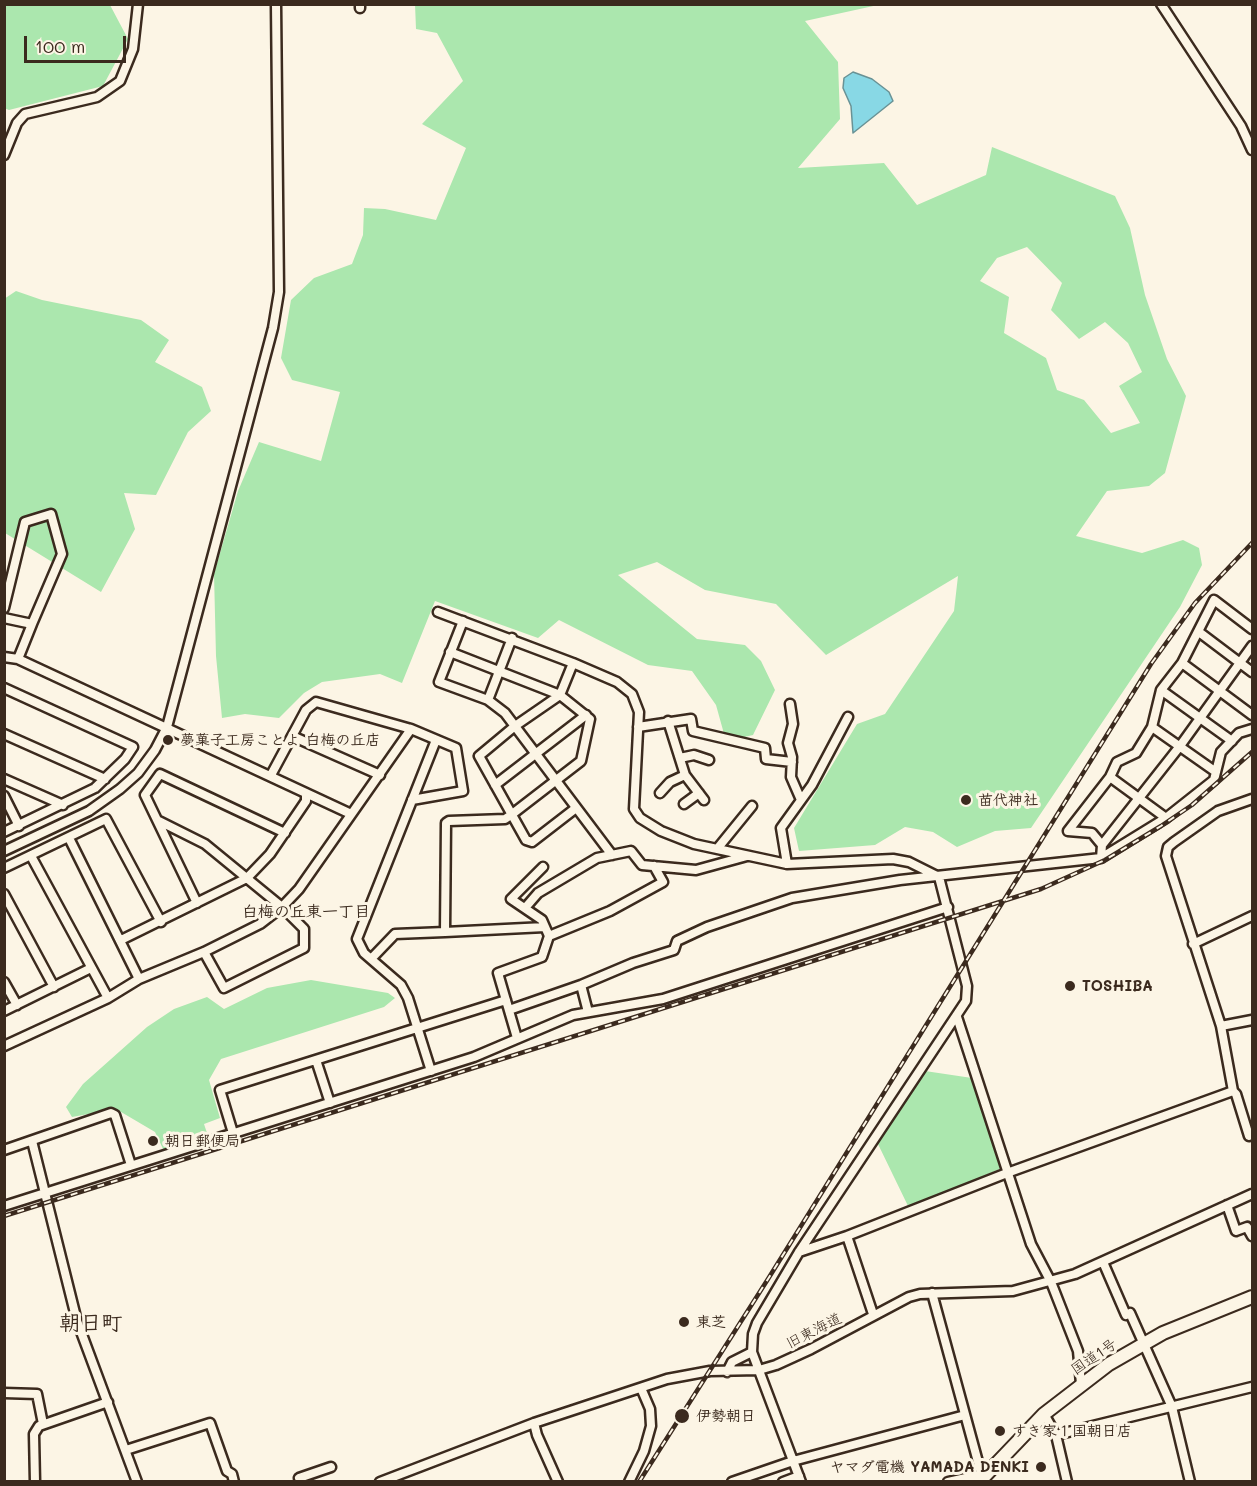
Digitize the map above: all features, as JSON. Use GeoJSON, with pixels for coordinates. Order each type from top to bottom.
{"type":"FeatureCollection","features":[{"type":"Feature","properties":{"kind":"highway","name":"国道1号"},"geometry":{"type":"LineString","coordinates":[[982,1476],[1044,1414],[1081,1384],[1142,1343],[1252,1297]]}},
{"type":"Feature","properties":{"kind":"street"},"geometry":{"type":"LineString","coordinates":[[4,155],[17,123],[25,114],[97,96],[120,81],[133,49],[138,4]]}},
{"type":"Feature","properties":{"kind":"street"},"geometry":{"type":"LineString","coordinates":[[4,851],[89,811],[120,789],[138,773],[155,750],[167,727],[273,328],[279,292],[276,4]]}},
{"type":"Feature","properties":{"kind":"street"},"geometry":{"type":"LineString","coordinates":[[1161,4],[1241,126],[1252,150]]}},
{"type":"Feature","properties":{"kind":"street"},"geometry":{"type":"LineString","coordinates":[[4,608],[25,522],[51,514],[62,554],[18,659]]}},
{"type":"Feature","properties":{"kind":"street"},"geometry":{"type":"LineString","coordinates":[[1102,845],[1092,833],[1068,831],[1110,777],[1117,762],[1136,753],[1152,727],[1161,690],[1182,663],[1214,600],[1252,629]]}},
{"type":"Feature","properties":{"kind":"street"},"geometry":{"type":"LineString","coordinates":[[438,612],[512,638],[573,663],[617,682],[632,694],[639,712],[633,803],[636,815],[677,838],[787,864],[893,859],[909,862],[939,877],[967,986],[966,1001],[799,1252],[756,1323],[752,1352],[800,1479],[783,1482]]}},
{"type":"Feature","properties":{"kind":"street"},"geometry":{"type":"LineString","coordinates":[[4,618],[32,624]]}},
{"type":"Feature","properties":{"kind":"street"},"geometry":{"type":"LineString","coordinates":[[463,621],[439,682],[488,700],[505,713],[612,855]]}},
{"type":"Feature","properties":{"kind":"street"},"geometry":{"type":"LineString","coordinates":[[1199,632],[1252,672]]}},
{"type":"Feature","properties":{"kind":"street"},"geometry":{"type":"LineString","coordinates":[[488,700],[512,638]]}},
{"type":"Feature","properties":{"kind":"street"},"geometry":{"type":"LineString","coordinates":[[1101,858],[1102,845],[1180,746],[1252,646]]}},
{"type":"Feature","properties":{"kind":"street"},"geometry":{"type":"LineString","coordinates":[[445,932],[446,823],[505,819],[511,815],[581,760],[590,719],[560,695],[450,652]]}},
{"type":"Feature","properties":{"kind":"street"},"geometry":{"type":"LineString","coordinates":[[4,657],[18,659],[167,727],[301,789],[306,795],[306,801],[285,833],[270,854],[247,878],[121,940]]}},
{"type":"Feature","properties":{"kind":"street"},"geometry":{"type":"LineString","coordinates":[[573,663],[560,695],[514,726],[479,756],[525,840],[532,842],[576,808]]}},
{"type":"Feature","properties":{"kind":"street"},"geometry":{"type":"LineString","coordinates":[[1182,663],[1252,715]]}},
{"type":"Feature","properties":{"kind":"street"},"geometry":{"type":"LineString","coordinates":[[433,684],[442,688],[446,685]]}},
{"type":"Feature","properties":{"kind":"street"},"geometry":{"type":"LineString","coordinates":[[4,688],[133,747],[125,759],[95,788],[4,832]]}},
{"type":"Feature","properties":{"kind":"street"},"geometry":{"type":"LineString","coordinates":[[1161,690],[1232,741]]}},
{"type":"Feature","properties":{"kind":"street"},"geometry":{"type":"LineString","coordinates":[[271,775],[306,710],[316,702],[411,729],[456,748],[463,791],[412,801]]}},
{"type":"Feature","properties":{"kind":"street"},"geometry":{"type":"LineString","coordinates":[[790,704],[793,724],[788,743],[792,762],[791,777],[801,800]]}},
{"type":"Feature","properties":{"kind":"street"},"geometry":{"type":"LineString","coordinates":[[495,785],[586,715]]}},
{"type":"Feature","properties":{"kind":"street"},"geometry":{"type":"LineString","coordinates":[[787,864],[781,828],[801,800],[848,717]]}},
{"type":"Feature","properties":{"kind":"street"},"geometry":{"type":"LineString","coordinates":[[638,728],[668,721],[691,719],[693,731],[765,748],[766,759],[792,762]]}},
{"type":"Feature","properties":{"kind":"street"},"geometry":{"type":"LineString","coordinates":[[668,721],[685,775],[702,797],[684,804]]}},
{"type":"Feature","properties":{"kind":"street"},"geometry":{"type":"LineString","coordinates":[[1152,727],[1216,772]]}},
{"type":"Feature","properties":{"kind":"street"},"geometry":{"type":"LineString","coordinates":[[4,1046],[108,998],[139,979],[204,952],[260,924],[282,907],[299,889],[411,729]]}},
{"type":"Feature","properties":{"kind":"street"},"geometry":{"type":"LineString","coordinates":[[509,1010],[674,950],[677,940],[773,904],[840,888],[1101,858],[1166,818],[1214,780],[1221,752],[1239,733],[1252,729]]}},
{"type":"Feature","properties":{"kind":"street"},"geometry":{"type":"LineString","coordinates":[[4,734],[105,779]]}},
{"type":"Feature","properties":{"kind":"street"},"geometry":{"type":"LineString","coordinates":[[292,736],[380,775]]}},
{"type":"Feature","properties":{"kind":"street"},"geometry":{"type":"LineString","coordinates":[[431,1071],[418,1028],[401,985],[359,946],[358,931],[436,740]]}},
{"type":"Feature","properties":{"kind":"street"},"geometry":{"type":"LineString","coordinates":[[680,758],[694,755],[709,760]]}},
{"type":"Feature","properties":{"kind":"street"},"geometry":{"type":"LineString","coordinates":[[197,903],[145,795],[160,774],[285,833]]}},
{"type":"Feature","properties":{"kind":"street"},"geometry":{"type":"LineString","coordinates":[[660,793],[670,782],[685,775]]}},
{"type":"Feature","properties":{"kind":"street"},"geometry":{"type":"LineString","coordinates":[[1110,777],[1166,818]]}},
{"type":"Feature","properties":{"kind":"street"},"geometry":{"type":"LineString","coordinates":[[4,779],[63,805]]}},
{"type":"Feature","properties":{"kind":"street"},"geometry":{"type":"LineString","coordinates":[[306,795],[314,796],[351,814]]}},
{"type":"Feature","properties":{"kind":"street"},"geometry":{"type":"LineString","coordinates":[[4,796],[19,826]]}},
{"type":"Feature","properties":{"kind":"street"},"geometry":{"type":"LineString","coordinates":[[1252,799],[1218,811],[1168,847],[1166,856],[1221,1026],[1233,1091],[1236,1094],[1249,1136],[1252,1134]]}},
{"type":"Feature","properties":{"kind":"street"},"geometry":{"type":"LineString","coordinates":[[717,849],[752,806]]}},
{"type":"Feature","properties":{"kind":"street"},"geometry":{"type":"LineString","coordinates":[[4,868],[106,819],[160,922]]}},
{"type":"Feature","properties":{"kind":"street"},"geometry":{"type":"LineString","coordinates":[[159,821],[206,844],[282,907],[304,929],[304,948],[224,988],[204,952]]}},
{"type":"Feature","properties":{"kind":"street"},"geometry":{"type":"LineString","coordinates":[[69,838],[139,979]]}},
{"type":"Feature","properties":{"kind":"street"},"geometry":{"type":"LineString","coordinates":[[525,908],[538,893],[597,858],[631,851],[642,865],[703,869],[747,856]]}},
{"type":"Feature","properties":{"kind":"street"},"geometry":{"type":"LineString","coordinates":[[31,856],[108,998]]}},
{"type":"Feature","properties":{"kind":"street"},"geometry":{"type":"LineString","coordinates":[[371,959],[394,934],[547,931],[610,911],[663,882],[654,866]]}},
{"type":"Feature","properties":{"kind":"street"},"geometry":{"type":"LineString","coordinates":[[517,1038],[498,973],[542,957],[547,931],[542,920],[511,898],[543,867]]}},
{"type":"Feature","properties":{"kind":"street"},"geometry":{"type":"LineString","coordinates":[[4,894],[54,987]]}},
{"type":"Feature","properties":{"kind":"street"},"geometry":{"type":"LineString","coordinates":[[4,1206],[474,1057],[563,1018],[663,999],[948,907]]}},
{"type":"Feature","properties":{"kind":"street"},"geometry":{"type":"LineString","coordinates":[[1193,944],[1252,916]]}},
{"type":"Feature","properties":{"kind":"street"},"geometry":{"type":"LineString","coordinates":[[4,1011],[91,968]]}},
{"type":"Feature","properties":{"kind":"street"},"geometry":{"type":"LineString","coordinates":[[4,982],[17,1005]]}},
{"type":"Feature","properties":{"kind":"street"},"geometry":{"type":"LineString","coordinates":[[581,985],[588,1012]]}},
{"type":"Feature","properties":{"kind":"street"},"geometry":{"type":"LineString","coordinates":[[233,1133],[220,1090],[506,1000]]}},
{"type":"Feature","properties":{"kind":"street"},"geometry":{"type":"LineString","coordinates":[[957,1017],[1031,1244],[1051,1282],[1078,1351],[1081,1384]]}},
{"type":"Feature","properties":{"kind":"street"},"geometry":{"type":"LineString","coordinates":[[1221,1026],[1252,1020]]}},
{"type":"Feature","properties":{"kind":"street"},"geometry":{"type":"LineString","coordinates":[[316,1060],[330,1102]]}},
{"type":"Feature","properties":{"kind":"street"},"geometry":{"type":"LineString","coordinates":[[799,1252],[1233,1091]]}},
{"type":"Feature","properties":{"kind":"street"},"geometry":{"type":"LineString","coordinates":[[4,1150],[111,1113],[115,1115],[131,1165]]}},
{"type":"Feature","properties":{"kind":"street"},"geometry":{"type":"LineString","coordinates":[[32,1141],[77,1321],[137,1482]]}},
{"type":"Feature","properties":{"kind":"street","name":"旧東海道"},"geometry":{"type":"LineString","coordinates":[[380,1482],[534,1423],[690,1373],[759,1370],[811,1349],[873,1314],[909,1297],[932,1293],[1013,1291],[1051,1282],[1102,1262],[1252,1194]]}},
{"type":"Feature","properties":{"kind":"street"},"geometry":{"type":"LineString","coordinates":[[1227,1204],[1236,1231],[1247,1227],[1252,1236]]}},
{"type":"Feature","properties":{"kind":"street"},"geometry":{"type":"LineString","coordinates":[[847,1236],[873,1314]]}},
{"type":"Feature","properties":{"kind":"street"},"geometry":{"type":"LineString","coordinates":[[1102,1262],[1126,1315],[1130,1314],[1172,1407],[1190,1482]]}},
{"type":"Feature","properties":{"kind":"street"},"geometry":{"type":"LineString","coordinates":[[932,1293],[982,1476],[948,1482]]}},
{"type":"Feature","properties":{"kind":"street"},"geometry":{"type":"LineString","coordinates":[[727,1372],[732,1362],[752,1352]]}},
{"type":"Feature","properties":{"kind":"street"},"geometry":{"type":"LineString","coordinates":[[1056,1435],[1252,1387]]}},
{"type":"Feature","properties":{"kind":"street"},"geometry":{"type":"LineString","coordinates":[[629,1482],[644,1451],[651,1426],[650,1409],[641,1388]]}},
{"type":"Feature","properties":{"kind":"street"},"geometry":{"type":"LineString","coordinates":[[4,1393],[37,1394],[44,1424]]}},
{"type":"Feature","properties":{"kind":"street"},"geometry":{"type":"LineString","coordinates":[[35,1482],[34,1434],[44,1424],[108,1402]]}},
{"type":"Feature","properties":{"kind":"street"},"geometry":{"type":"LineString","coordinates":[[1044,1414],[1056,1435],[1067,1482]]}},
{"type":"Feature","properties":{"kind":"street"},"geometry":{"type":"LineString","coordinates":[[732,1482],[793,1461],[965,1415]]}},
{"type":"Feature","properties":{"kind":"street"},"geometry":{"type":"LineString","coordinates":[[126,1450],[210,1423],[227,1471],[232,1474],[234,1482]]}},
{"type":"Feature","properties":{"kind":"street"},"geometry":{"type":"LineString","coordinates":[[534,1423],[558,1482]]}},
{"type":"Feature","properties":{"kind":"street"},"geometry":{"type":"LineString","coordinates":[[301,1482],[299,1478],[331,1467]]}},
{"type":"Feature","properties":{"kind":"green space"},"geometry":{"type":"Polygon","coordinates":[[[415,4],[878,5],[805,21],[838,62],[840,119],[798,168],[884,163],[917,205],[986,175],[992,147],[1115,196],[1130,228],[1145,295],[1167,359],[1186,396],[1165,473],[1149,486],[1107,491],[1076,536],[1142,553],[1183,540],[1199,548],[1202,565],[1180,607],[1031,828],[995,831],[957,847],[933,832],[905,827],[875,845],[799,851],[794,828],[857,724],[885,714],[954,611],[958,576],[826,655],[776,604],[705,590],[657,562],[618,575],[697,639],[745,645],[761,661],[775,690],[753,735],[726,741],[716,705],[692,671],[648,665],[559,620],[538,638],[435,601],[402,683],[380,674],[322,682],[304,693],[279,718],[245,714],[222,718],[216,656],[214,574],[238,491],[259,442],[321,461],[340,392],[292,380],[281,358],[291,300],[314,278],[352,264],[363,235],[364,208],[385,209],[436,220],[466,148],[422,124],[463,81],[437,33],[416,29],[415,4]],[[1027,247],[997,258],[980,281],[1009,297],[1004,333],[1046,358],[1057,390],[1084,400],[1111,433],[1140,423],[1119,386],[1142,372],[1128,343],[1105,322],[1079,339],[1051,310],[1062,283],[1027,247]]]}},
{"type":"Feature","properties":{"kind":"green space"},"geometry":{"type":"Polygon","coordinates":[[[4,5],[110,5],[128,39],[103,86],[9,110],[4,108],[4,5]]]}},
{"type":"Feature","properties":{"kind":"green space"},"geometry":{"type":"Polygon","coordinates":[[[16,291],[42,300],[141,320],[169,340],[155,362],[202,387],[211,411],[188,432],[156,495],[124,493],[135,529],[101,592],[5,533],[4,299],[16,291]]]}},
{"type":"Feature","properties":{"kind":"green space"},"geometry":{"type":"Polygon","coordinates":[[[311,980],[388,993],[395,998],[384,1007],[221,1059],[209,1080],[220,1118],[204,1124],[208,1136],[164,1151],[155,1132],[116,1109],[72,1117],[66,1107],[83,1084],[147,1027],[174,1009],[207,997],[224,1009],[267,988],[311,980]]]}},
{"type":"Feature","properties":{"kind":"green space"},"geometry":{"type":"Polygon","coordinates":[[[925,1071],[972,1078],[1002,1168],[909,1208],[877,1142],[925,1071]]]}},
{"type":"Feature","properties":{"kind":"water"},"geometry":{"type":"Polygon","coordinates":[[[853,72],[872,79],[889,92],[893,101],[853,133],[851,106],[843,88],[844,78],[853,72]]]}},
{"type":"Feature","properties":{"kind":"railway"},"geometry":{"type":"LineString","coordinates":[[639,1482],[1151,664],[1195,603],[1252,543]]}},
{"type":"Feature","properties":{"kind":"railway"},"geometry":{"type":"LineString","coordinates":[[4,1216],[1041,889],[1105,860],[1161,826],[1192,805],[1252,752]]}},
{"type":"Feature","properties":{"kind":"place","name":"夢菓子工房ことよ 白梅の丘店"},"geometry":{"type":"Point","coordinates":[168,740]}},
{"type":"Feature","properties":{"kind":"place","name":"苗代神社"},"geometry":{"type":"Point","coordinates":[966,800]}},
{"type":"Feature","properties":{"kind":"place","name":"TOSHIBA"},"geometry":{"type":"Point","coordinates":[1070,986]}},
{"type":"Feature","properties":{"kind":"place","name":"朝日郵便局"},"geometry":{"type":"Point","coordinates":[153,1141]}},
{"type":"Feature","properties":{"kind":"place","name":"東芝"},"geometry":{"type":"Point","coordinates":[684,1322]}},
{"type":"Feature","properties":{"kind":"place","name":"伊勢朝日"},"geometry":{"type":"Point","coordinates":[682,1416]}},
{"type":"Feature","properties":{"kind":"place","name":"すき家１国朝日店"},"geometry":{"type":"Point","coordinates":[1000,1431]}},
{"type":"Feature","properties":{"kind":"place","name":"ヤマダ電機 YAMADA DENKI"},"geometry":{"type":"Point","coordinates":[1041,1467]}},
{"type":"Feature","properties":{"kind":"district","name":"白梅の丘東一丁目"},"geometry":{"type":"Point","coordinates":[306,912]}},
{"type":"Feature","properties":{"kind":"district","name":"朝日町"},"geometry":{"type":"Point","coordinates":[91,1324]}}]}
